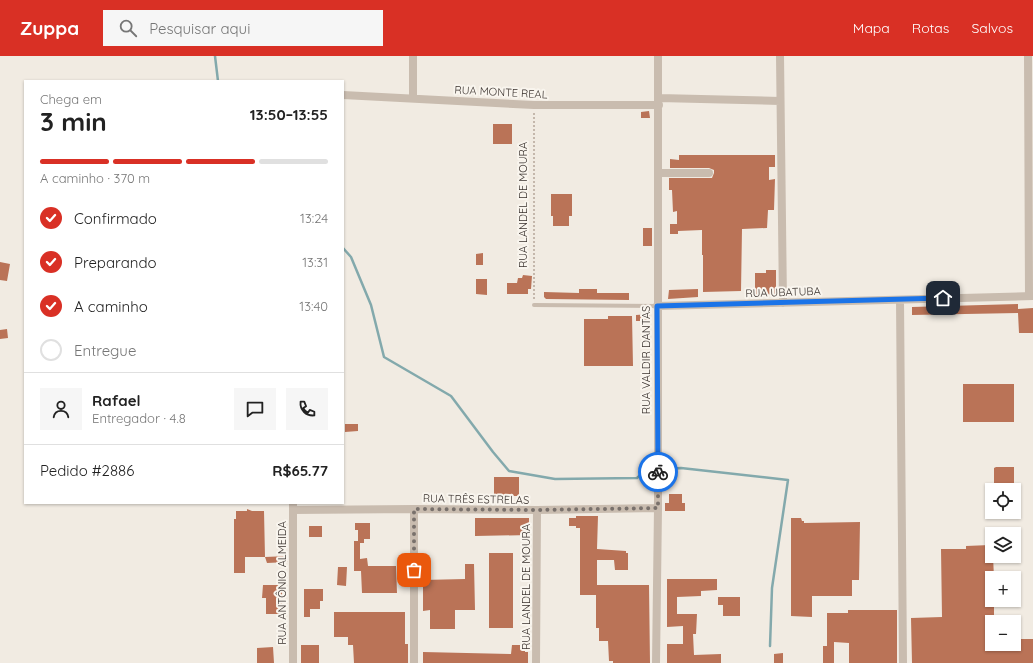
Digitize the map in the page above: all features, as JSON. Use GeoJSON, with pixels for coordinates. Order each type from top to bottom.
{"type":"FeatureCollection","features":[{"type":"Feature","properties":{"kind":"street"},"geometry":{"type":"LineString","coordinates":[[413,56],[413,98]]}},
{"type":"Feature","properties":{"kind":"street","name":"RUA VALDIR DANTAS"},"geometry":{"type":"LineString","coordinates":[[656,663],[658,508],[658,56]]}},
{"type":"Feature","properties":{"kind":"street"},"geometry":{"type":"LineString","coordinates":[[780,56],[783,303]]}},
{"type":"Feature","properties":{"kind":"street"},"geometry":{"type":"LineString","coordinates":[[1028,56],[1030,96],[1031,296]]}},
{"type":"Feature","properties":{"kind":"street","name":"RUA MONTE REAL"},"geometry":{"type":"LineString","coordinates":[[344,95],[534,105],[780,101]]}},
{"type":"Feature","properties":{"kind":"street"},"geometry":{"type":"LineString","coordinates":[[658,173],[709,172]]}},
{"type":"Feature","properties":{"kind":"street","name":"RUA UBATUBA"},"geometry":{"type":"LineString","coordinates":[[657,306],[1031,296]]}},
{"type":"Feature","properties":{"kind":"street"},"geometry":{"type":"LineString","coordinates":[[900,300],[903,663]]}},
{"type":"Feature","properties":{"kind":"street","name":"RUA TRÊS ESTRELAS"},"geometry":{"type":"LineString","coordinates":[[293,506],[537,510],[658,508]]}},
{"type":"Feature","properties":{"kind":"street","name":"RUA ANTÔNIO ALMEIDA"},"geometry":{"type":"LineString","coordinates":[[293,506],[293,663]]}},
{"type":"Feature","properties":{"kind":"street"},"geometry":{"type":"LineString","coordinates":[[414,509],[414,663]]}},
{"type":"Feature","properties":{"kind":"street","name":"RUA LANDEL DE MOURA"},"geometry":{"type":"LineString","coordinates":[[536,663],[537,510]]}},
{"type":"Feature","properties":{"kind":"lane","name":"RUA UBATUBA"},"geometry":{"type":"LineString","coordinates":[[534,305],[657,306]]}},
{"type":"Feature","properties":{"kind":"path","name":"RUA LANDEL DE MOURA"},"geometry":{"type":"LineString","coordinates":[[534,105],[534,305]]}},
{"type":"Feature","properties":{"kind":"building"},"geometry":{"type":"Polygon","coordinates":[[[649,111],[650,118],[641,118],[641,112],[649,111]]]}},
{"type":"Feature","properties":{"kind":"building"},"geometry":{"type":"Polygon","coordinates":[[[493,124],[512,124],[512,144],[493,144],[493,124]]]}},
{"type":"Feature","properties":{"kind":"building"},"geometry":{"type":"Polygon","coordinates":[[[679,155],[775,155],[775,167],[769,167],[769,180],[775,179],[774,210],[768,210],[767,228],[742,229],[741,291],[703,292],[702,230],[678,231],[678,234],[670,234],[670,224],[677,224],[677,211],[673,212],[672,190],[669,190],[669,178],[712,178],[714,173],[714,170],[709,168],[670,168],[670,159],[679,160],[679,155]]]}},
{"type":"Feature","properties":{"kind":"building"},"geometry":{"type":"Polygon","coordinates":[[[551,194],[572,194],[572,216],[569,216],[569,226],[553,226],[553,216],[551,216],[551,194]]]}},
{"type":"Feature","properties":{"kind":"building"},"geometry":{"type":"Polygon","coordinates":[[[643,228],[652,228],[652,246],[643,246],[643,228]]]}},
{"type":"Feature","properties":{"kind":"building"},"geometry":{"type":"Polygon","coordinates":[[[483,253],[483,265],[476,265],[476,254],[483,253]]]}},
{"type":"Feature","properties":{"kind":"building"},"geometry":{"type":"Polygon","coordinates":[[[0,262],[10,264],[7,281],[0,280],[0,262]]]}},
{"type":"Feature","properties":{"kind":"building"},"geometry":{"type":"Polygon","coordinates":[[[766,270],[776,270],[776,294],[755,295],[755,273],[766,273],[766,270]]]}},
{"type":"Feature","properties":{"kind":"building"},"geometry":{"type":"Polygon","coordinates":[[[523,275],[532,276],[531,289],[528,289],[528,294],[507,294],[507,283],[517,283],[518,278],[522,278],[523,275]]]}},
{"type":"Feature","properties":{"kind":"building"},"geometry":{"type":"Polygon","coordinates":[[[476,279],[487,279],[487,295],[476,294],[476,279]]]}},
{"type":"Feature","properties":{"kind":"building"},"geometry":{"type":"Polygon","coordinates":[[[579,289],[597,289],[597,293],[629,293],[629,300],[546,299],[544,297],[544,292],[579,293],[579,289]]]}},
{"type":"Feature","properties":{"kind":"building"},"geometry":{"type":"Polygon","coordinates":[[[698,289],[698,297],[668,299],[669,290],[698,289]]]}},
{"type":"Feature","properties":{"kind":"building"},"geometry":{"type":"Polygon","coordinates":[[[1018,304],[1018,309],[1033,308],[1033,333],[1019,333],[1018,313],[912,315],[912,307],[1018,304]]]}},
{"type":"Feature","properties":{"kind":"building"},"geometry":{"type":"Polygon","coordinates":[[[650,314],[650,321],[636,321],[636,315],[650,314]]]}},
{"type":"Feature","properties":{"kind":"building"},"geometry":{"type":"Polygon","coordinates":[[[608,316],[632,316],[633,366],[584,366],[584,319],[608,319],[608,316]]]}},
{"type":"Feature","properties":{"kind":"building"},"geometry":{"type":"Polygon","coordinates":[[[7,329],[8,338],[0,339],[0,330],[7,329]]]}},
{"type":"Feature","properties":{"kind":"building"},"geometry":{"type":"Polygon","coordinates":[[[963,384],[1014,384],[1014,422],[963,422],[963,384]]]}},
{"type":"Feature","properties":{"kind":"building"},"geometry":{"type":"Polygon","coordinates":[[[345,424],[358,424],[358,431],[345,432],[345,424]]]}},
{"type":"Feature","properties":{"kind":"building"},"geometry":{"type":"Polygon","coordinates":[[[1014,467],[1014,483],[994,483],[994,468],[1014,467]]]}},
{"type":"Feature","properties":{"kind":"building"},"geometry":{"type":"Polygon","coordinates":[[[494,477],[519,477],[519,496],[494,496],[494,477]]]}},
{"type":"Feature","properties":{"kind":"building"},"geometry":{"type":"Polygon","coordinates":[[[669,494],[682,494],[682,503],[685,503],[685,511],[665,511],[665,503],[669,503],[669,494]]]}},
{"type":"Feature","properties":{"kind":"building"},"geometry":{"type":"Polygon","coordinates":[[[247,509],[252,511],[264,511],[265,557],[245,557],[245,573],[234,573],[234,519],[236,519],[236,511],[247,511],[247,509]]]}},
{"type":"Feature","properties":{"kind":"building"},"geometry":{"type":"Polygon","coordinates":[[[576,516],[598,516],[597,549],[626,551],[626,553],[628,553],[628,570],[615,570],[614,560],[597,560],[597,585],[649,585],[650,663],[613,663],[613,661],[609,661],[608,641],[599,641],[599,628],[596,628],[596,595],[580,595],[580,528],[576,528],[576,526],[569,526],[569,518],[576,518],[576,516]]]}},
{"type":"Feature","properties":{"kind":"building"},"geometry":{"type":"Polygon","coordinates":[[[475,518],[529,518],[529,535],[475,536],[475,518]]]}},
{"type":"Feature","properties":{"kind":"building"},"geometry":{"type":"Polygon","coordinates":[[[791,518],[801,518],[804,523],[860,522],[859,580],[852,580],[852,596],[812,596],[812,617],[791,616],[791,518]]]}},
{"type":"Feature","properties":{"kind":"building"},"geometry":{"type":"Polygon","coordinates":[[[355,523],[370,523],[370,539],[364,539],[364,543],[360,543],[360,559],[367,558],[368,566],[396,566],[397,593],[362,593],[361,571],[354,571],[354,541],[358,541],[358,530],[355,530],[355,523]]]}},
{"type":"Feature","properties":{"kind":"building"},"geometry":{"type":"Polygon","coordinates":[[[309,526],[322,526],[322,537],[309,537],[309,526]]]}},
{"type":"Feature","properties":{"kind":"building"},"geometry":{"type":"Polygon","coordinates":[[[985,545],[985,563],[993,563],[994,571],[985,571],[985,607],[994,607],[994,615],[985,615],[985,651],[1021,651],[1021,639],[1033,639],[1033,663],[912,663],[911,618],[942,617],[941,549],[966,549],[966,546],[985,545]]]}},
{"type":"Feature","properties":{"kind":"building"},"geometry":{"type":"Polygon","coordinates":[[[489,553],[513,553],[513,628],[489,628],[489,553]]]}},
{"type":"Feature","properties":{"kind":"building"},"geometry":{"type":"Polygon","coordinates":[[[288,556],[288,562],[267,563],[265,557],[288,556]]]}},
{"type":"Feature","properties":{"kind":"building"},"geometry":{"type":"Polygon","coordinates":[[[465,564],[474,564],[475,610],[455,610],[455,629],[430,629],[430,610],[423,611],[423,580],[465,579],[465,564]]]}},
{"type":"Feature","properties":{"kind":"building"},"geometry":{"type":"Polygon","coordinates":[[[338,567],[347,567],[346,586],[337,585],[338,567]]]}},
{"type":"Feature","properties":{"kind":"building"},"geometry":{"type":"Polygon","coordinates":[[[667,579],[717,579],[717,590],[701,591],[701,596],[677,597],[677,614],[697,614],[696,634],[693,634],[694,655],[721,654],[721,663],[667,663],[667,644],[683,644],[683,626],[667,627],[667,579]]]}},
{"type":"Feature","properties":{"kind":"building"},"geometry":{"type":"Polygon","coordinates":[[[263,585],[282,585],[282,614],[266,614],[266,598],[262,598],[263,585]]]}},
{"type":"Feature","properties":{"kind":"building"},"geometry":{"type":"Polygon","coordinates":[[[304,589],[323,589],[323,601],[320,601],[320,609],[310,609],[310,617],[304,617],[304,589]]]}},
{"type":"Feature","properties":{"kind":"building"},"geometry":{"type":"Polygon","coordinates":[[[718,597],[740,597],[740,616],[723,616],[723,605],[718,605],[718,597]]]}},
{"type":"Feature","properties":{"kind":"building"},"geometry":{"type":"Polygon","coordinates":[[[848,610],[897,610],[897,663],[849,663],[849,643],[834,642],[834,663],[823,663],[823,646],[827,646],[827,613],[848,613],[848,610]]]}},
{"type":"Feature","properties":{"kind":"building"},"geometry":{"type":"Polygon","coordinates":[[[334,612],[405,612],[405,644],[408,644],[408,663],[354,663],[353,645],[348,645],[348,637],[334,637],[334,612]]]}},
{"type":"Feature","properties":{"kind":"building"},"geometry":{"type":"Polygon","coordinates":[[[301,645],[319,645],[319,663],[301,663],[301,645]]]}},
{"type":"Feature","properties":{"kind":"building"},"geometry":{"type":"Polygon","coordinates":[[[512,645],[525,645],[525,652],[528,652],[528,663],[423,663],[423,652],[511,654],[512,645]]]}},
{"type":"Feature","properties":{"kind":"building"},"geometry":{"type":"Polygon","coordinates":[[[273,647],[274,663],[257,663],[257,648],[273,647]]]}},
{"type":"Feature","properties":{"kind":"building"},"geometry":{"type":"Polygon","coordinates":[[[783,653],[783,663],[774,663],[774,654],[783,653]]]}},
{"type":"Feature","properties":{"kind":"waterway"},"geometry":{"type":"LineString","coordinates":[[215,56],[218,80]]}},
{"type":"Feature","properties":{"kind":"waterway"},"geometry":{"type":"LineString","coordinates":[[344,249],[351,257],[371,305],[384,357],[451,396],[509,471],[555,479],[637,478],[648,468]]}},
{"type":"Feature","properties":{"kind":"waterway"},"geometry":{"type":"LineString","coordinates":[[667,469],[681,468],[788,480],[772,588],[770,646]]}},
{"type":"Feature","properties":{"kind":"way so far"},"geometry":{"type":"LineString","coordinates":[[414,570],[414,509],[537,510],[658,508],[658,472]]}},
{"type":"Feature","properties":{"kind":"route"},"geometry":{"type":"LineString","coordinates":[[658,472],[657,306],[943,298]]}}]}
